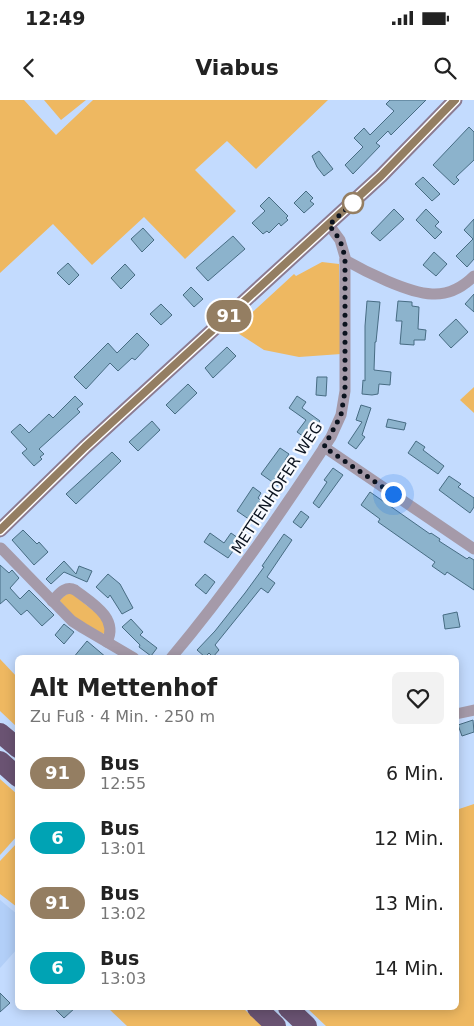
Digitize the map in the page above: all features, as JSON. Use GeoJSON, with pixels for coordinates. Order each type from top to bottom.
{"type":"FeatureCollection","features":[{"type":"Feature","properties":{"kind":"highway"},"geometry":{"type":"LineString","coordinates":[[0,733],[15,746]]}},
{"type":"Feature","properties":{"kind":"highway"},"geometry":{"type":"LineString","coordinates":[[0,761],[15,774]]}},
{"type":"Feature","properties":{"kind":"highway"},"geometry":{"type":"LineString","coordinates":[[259,1010],[276,1026]]}},
{"type":"Feature","properties":{"kind":"highway"},"geometry":{"type":"LineString","coordinates":[[290,1010],[307,1026]]}},
{"type":"Feature","properties":{"kind":"street"},"geometry":{"type":"LineString","coordinates":[[0,530],[106,428],[381,176],[455,100]]}},
{"type":"Feature","properties":{"kind":"street","name":"METTENHOFER WEG"},"geometry":{"type":"LineString","coordinates":[[174,655],[226,590],[324,447],[341,415],[345,391],[345,260],[340,240],[329,225]]}},
{"type":"Feature","properties":{"kind":"street"},"geometry":{"type":"LineString","coordinates":[[345,260],[369,273],[431,294],[446,293],[458,289],[474,276]]}},
{"type":"Feature","properties":{"kind":"street"},"geometry":{"type":"LineString","coordinates":[[324,447],[474,549]]}},
{"type":"Feature","properties":{"kind":"street"},"geometry":{"type":"LineString","coordinates":[[2,548],[76,624],[129,655]]}},
{"type":"Feature","properties":{"kind":"street"},"geometry":{"type":"LineString","coordinates":[[52,601],[65,589],[71,588],[75,590],[107,617],[110,625],[107,642]]}},
{"type":"Feature","properties":{"kind":"street"},"geometry":{"type":"LineString","coordinates":[[459,713],[474,710]]}},
{"type":"Feature","properties":{"kind":"shaded area"},"geometry":{"type":"Polygon","coordinates":[[[0,100],[24,100],[56,135],[93,100],[328,100],[256,169],[227,141],[195,170],[236,211],[185,259],[144,217],[92,265],[53,224],[0,273],[0,100]]]}},
{"type":"Feature","properties":{"kind":"shaded area"},"geometry":{"type":"Polygon","coordinates":[[[44,100],[86,100],[61,120],[44,100]]]}},
{"type":"Feature","properties":{"kind":"shaded area"},"geometry":{"type":"Polygon","coordinates":[[[322,262],[339,264],[341,354],[299,357],[264,350],[233,330],[294,274],[296,276],[322,262]]]}},
{"type":"Feature","properties":{"kind":"shaded area"},"geometry":{"type":"Polygon","coordinates":[[[474,387],[474,413],[460,400],[474,387]]]}},
{"type":"Feature","properties":{"kind":"shaded area"},"geometry":{"type":"Polygon","coordinates":[[[70,592],[105,620],[105,633],[103,634],[74,617],[59,600],[70,592]]]}},
{"type":"Feature","properties":{"kind":"shaded area"},"geometry":{"type":"Polygon","coordinates":[[[0,659],[15,675],[15,725],[0,711],[0,659]]]}},
{"type":"Feature","properties":{"kind":"shaded area"},"geometry":{"type":"Polygon","coordinates":[[[0,779],[15,792],[15,838],[0,855],[0,779]]]}},
{"type":"Feature","properties":{"kind":"shaded area"},"geometry":{"type":"Polygon","coordinates":[[[474,804],[474,1026],[326,1026],[309,1010],[459,1010],[459,809],[474,804]]]}},
{"type":"Feature","properties":{"kind":"shaded area"},"geometry":{"type":"Polygon","coordinates":[[[15,845],[15,905],[0,894],[0,861],[15,845]]]}},
{"type":"Feature","properties":{"kind":"shaded area"},"geometry":{"type":"Polygon","coordinates":[[[0,900],[15,912],[15,951],[0,968],[0,900]]]}},
{"type":"Feature","properties":{"kind":"shaded area"},"geometry":{"type":"Polygon","coordinates":[[[110,1010],[245,1010],[262,1026],[127,1026],[110,1010]]]}},
{"type":"Feature","properties":{"kind":"building"},"geometry":{"type":"Polygon","coordinates":[[[390,100],[426,100],[391,135],[388,131],[376,143],[380,146],[353,174],[345,165],[363,147],[354,138],[364,128],[370,135],[394,111],[386,104],[390,100]]]}},
{"type":"Feature","properties":{"kind":"building"},"geometry":{"type":"Polygon","coordinates":[[[469,127],[474,132],[474,160],[456,177],[459,180],[454,185],[433,165],[469,127]]]}},
{"type":"Feature","properties":{"kind":"building"},"geometry":{"type":"Polygon","coordinates":[[[319,151],[333,169],[324,176],[312,156],[319,151]]]}},
{"type":"Feature","properties":{"kind":"building"},"geometry":{"type":"Polygon","coordinates":[[[423,177],[440,194],[432,201],[415,184],[423,177]]]}},
{"type":"Feature","properties":{"kind":"building"},"geometry":{"type":"Polygon","coordinates":[[[306,191],[313,198],[310,201],[314,204],[304,213],[294,203],[306,191]]]}},
{"type":"Feature","properties":{"kind":"building"},"geometry":{"type":"Polygon","coordinates":[[[269,197],[288,216],[286,218],[288,220],[281,226],[279,223],[269,233],[267,231],[263,234],[252,223],[265,211],[260,206],[269,197]]]}},
{"type":"Feature","properties":{"kind":"building"},"geometry":{"type":"Polygon","coordinates":[[[394,209],[404,219],[380,241],[371,233],[394,209]]]}},
{"type":"Feature","properties":{"kind":"building"},"geometry":{"type":"Polygon","coordinates":[[[426,209],[439,222],[435,226],[442,232],[435,239],[416,220],[426,209]]]}},
{"type":"Feature","properties":{"kind":"building"},"geometry":{"type":"Polygon","coordinates":[[[474,219],[474,259],[467,267],[456,256],[473,239],[464,230],[474,219]]]}},
{"type":"Feature","properties":{"kind":"building"},"geometry":{"type":"Polygon","coordinates":[[[143,228],[154,240],[142,252],[131,239],[143,228]]]}},
{"type":"Feature","properties":{"kind":"building"},"geometry":{"type":"Polygon","coordinates":[[[233,236],[245,249],[208,281],[196,268],[233,236]]]}},
{"type":"Feature","properties":{"kind":"building"},"geometry":{"type":"Polygon","coordinates":[[[434,252],[447,264],[436,276],[423,265],[434,252]]]}},
{"type":"Feature","properties":{"kind":"building"},"geometry":{"type":"Polygon","coordinates":[[[68,263],[79,275],[69,285],[57,273],[68,263]]]}},
{"type":"Feature","properties":{"kind":"building"},"geometry":{"type":"Polygon","coordinates":[[[125,264],[135,275],[121,289],[111,278],[125,264]]]}},
{"type":"Feature","properties":{"kind":"building"},"geometry":{"type":"Polygon","coordinates":[[[191,287],[203,299],[194,307],[183,295],[191,287]]]}},
{"type":"Feature","properties":{"kind":"building"},"geometry":{"type":"Polygon","coordinates":[[[474,294],[474,312],[465,304],[474,294]]]}},
{"type":"Feature","properties":{"kind":"building"},"geometry":{"type":"Polygon","coordinates":[[[367,301],[380,302],[374,370],[391,372],[390,385],[379,384],[378,394],[372,395],[362,394],[363,380],[365,381],[367,301]]]}},
{"type":"Feature","properties":{"kind":"building"},"geometry":{"type":"Polygon","coordinates":[[[398,301],[412,302],[412,306],[419,307],[418,329],[426,330],[425,340],[414,340],[414,345],[400,344],[402,321],[396,321],[398,301]]]}},
{"type":"Feature","properties":{"kind":"building"},"geometry":{"type":"Polygon","coordinates":[[[161,304],[172,315],[161,325],[150,314],[161,304]]]}},
{"type":"Feature","properties":{"kind":"building"},"geometry":{"type":"Polygon","coordinates":[[[456,319],[468,332],[451,348],[439,335],[456,319]]]}},
{"type":"Feature","properties":{"kind":"building"},"geometry":{"type":"Polygon","coordinates":[[[137,333],[149,345],[135,360],[132,358],[118,371],[110,363],[86,389],[74,377],[108,343],[117,353],[137,333]]]}},
{"type":"Feature","properties":{"kind":"building"},"geometry":{"type":"Polygon","coordinates":[[[227,347],[236,356],[213,378],[205,368],[227,347]]]}},
{"type":"Feature","properties":{"kind":"building"},"geometry":{"type":"Polygon","coordinates":[[[317,377],[327,377],[326,396],[316,395],[317,377]]]}},
{"type":"Feature","properties":{"kind":"building"},"geometry":{"type":"Polygon","coordinates":[[[188,384],[197,393],[175,414],[166,405],[188,384]]]}},
{"type":"Feature","properties":{"kind":"building"},"geometry":{"type":"Polygon","coordinates":[[[75,396],[83,404],[77,409],[80,412],[39,449],[44,454],[40,457],[42,459],[34,466],[22,453],[27,449],[11,432],[20,424],[29,433],[49,414],[53,418],[75,396]]]}},
{"type":"Feature","properties":{"kind":"building"},"geometry":{"type":"Polygon","coordinates":[[[297,396],[306,402],[302,408],[320,421],[307,439],[297,432],[306,420],[289,408],[297,396]]]}},
{"type":"Feature","properties":{"kind":"building"},"geometry":{"type":"Polygon","coordinates":[[[361,405],[371,408],[362,435],[365,437],[356,449],[348,443],[362,422],[356,420],[361,405]]]}},
{"type":"Feature","properties":{"kind":"building"},"geometry":{"type":"Polygon","coordinates":[[[388,419],[406,423],[404,430],[386,427],[388,419]]]}},
{"type":"Feature","properties":{"kind":"building"},"geometry":{"type":"Polygon","coordinates":[[[152,421],[160,430],[138,451],[129,442],[152,421]]]}},
{"type":"Feature","properties":{"kind":"building"},"geometry":{"type":"Polygon","coordinates":[[[416,441],[425,447],[423,450],[444,466],[438,474],[408,453],[416,441]]]}},
{"type":"Feature","properties":{"kind":"building"},"geometry":{"type":"Polygon","coordinates":[[[280,448],[289,454],[285,460],[292,465],[278,486],[261,474],[280,448]]]}},
{"type":"Feature","properties":{"kind":"building"},"geometry":{"type":"Polygon","coordinates":[[[112,452],[121,461],[76,504],[66,494],[112,452]]]}},
{"type":"Feature","properties":{"kind":"building"},"geometry":{"type":"Polygon","coordinates":[[[333,468],[343,475],[319,508],[313,503],[327,482],[324,480],[333,468]]]}},
{"type":"Feature","properties":{"kind":"building"},"geometry":{"type":"Polygon","coordinates":[[[449,476],[461,484],[458,487],[474,498],[474,507],[470,513],[439,490],[449,476]]]}},
{"type":"Feature","properties":{"kind":"building"},"geometry":{"type":"Polygon","coordinates":[[[253,487],[261,493],[258,498],[265,504],[253,522],[237,511],[253,487]]]}},
{"type":"Feature","properties":{"kind":"building"},"geometry":{"type":"Polygon","coordinates":[[[370,492],[440,539],[439,541],[467,559],[469,557],[474,560],[474,590],[447,572],[445,575],[432,566],[435,562],[378,522],[380,519],[361,505],[370,492]]]}},
{"type":"Feature","properties":{"kind":"building"},"geometry":{"type":"Polygon","coordinates":[[[301,511],[309,517],[301,528],[293,522],[301,511]]]}},
{"type":"Feature","properties":{"kind":"building"},"geometry":{"type":"Polygon","coordinates":[[[23,530],[37,544],[39,542],[48,552],[34,565],[12,540],[23,530]]]}},
{"type":"Feature","properties":{"kind":"building"},"geometry":{"type":"Polygon","coordinates":[[[210,533],[224,543],[231,533],[241,540],[228,558],[204,542],[210,533]]]}},
{"type":"Feature","properties":{"kind":"building"},"geometry":{"type":"Polygon","coordinates":[[[284,534],[292,540],[267,577],[275,583],[268,593],[261,588],[215,645],[219,650],[215,655],[209,653],[203,655],[197,650],[215,631],[245,593],[264,567],[262,566],[284,534]]]}},
{"type":"Feature","properties":{"kind":"building"},"geometry":{"type":"Polygon","coordinates":[[[64,561],[76,574],[79,566],[92,571],[87,582],[64,572],[51,584],[46,579],[64,561]]]}},
{"type":"Feature","properties":{"kind":"building"},"geometry":{"type":"Polygon","coordinates":[[[0,565],[9,573],[12,570],[19,578],[10,588],[20,599],[29,590],[54,615],[42,626],[27,610],[21,615],[6,599],[0,604],[0,565]]]}},
{"type":"Feature","properties":{"kind":"building"},"geometry":{"type":"Polygon","coordinates":[[[108,574],[120,584],[133,608],[122,614],[110,595],[108,598],[96,587],[108,574]]]}},
{"type":"Feature","properties":{"kind":"building"},"geometry":{"type":"Polygon","coordinates":[[[205,574],[215,582],[206,594],[195,585],[205,574]]]}},
{"type":"Feature","properties":{"kind":"building"},"geometry":{"type":"Polygon","coordinates":[[[457,612],[460,627],[445,629],[443,615],[457,612]]]}},
{"type":"Feature","properties":{"kind":"building"},"geometry":{"type":"Polygon","coordinates":[[[131,619],[143,632],[140,635],[157,648],[152,655],[139,647],[140,645],[122,627],[131,619]]]}},
{"type":"Feature","properties":{"kind":"building"},"geometry":{"type":"Polygon","coordinates":[[[64,624],[74,632],[64,644],[55,635],[64,624]]]}},
{"type":"Feature","properties":{"kind":"building"},"geometry":{"type":"Polygon","coordinates":[[[87,641],[103,655],[75,655],[87,641]]]}},
{"type":"Feature","properties":{"kind":"building"},"geometry":{"type":"Polygon","coordinates":[[[473,720],[474,732],[462,736],[459,725],[473,720]]]}},
{"type":"Feature","properties":{"kind":"building"},"geometry":{"type":"Polygon","coordinates":[[[0,993],[10,1003],[0,1012],[0,993]]]}},
{"type":"Feature","properties":{"kind":"building"},"geometry":{"type":"Polygon","coordinates":[[[56,1010],[73,1010],[64,1018],[56,1010]]]}},
{"type":"Feature","properties":{"kind":"bus line","name":"91"},"geometry":{"type":"LineString","coordinates":[[0,530],[85,447],[381,176],[455,100]]}},
{"type":"Feature","properties":{"kind":"route"},"geometry":{"type":"LineString","coordinates":[[353,203],[359,197],[329,225],[340,240],[345,257],[346,372],[341,415],[324,447],[393,494]]}}]}
